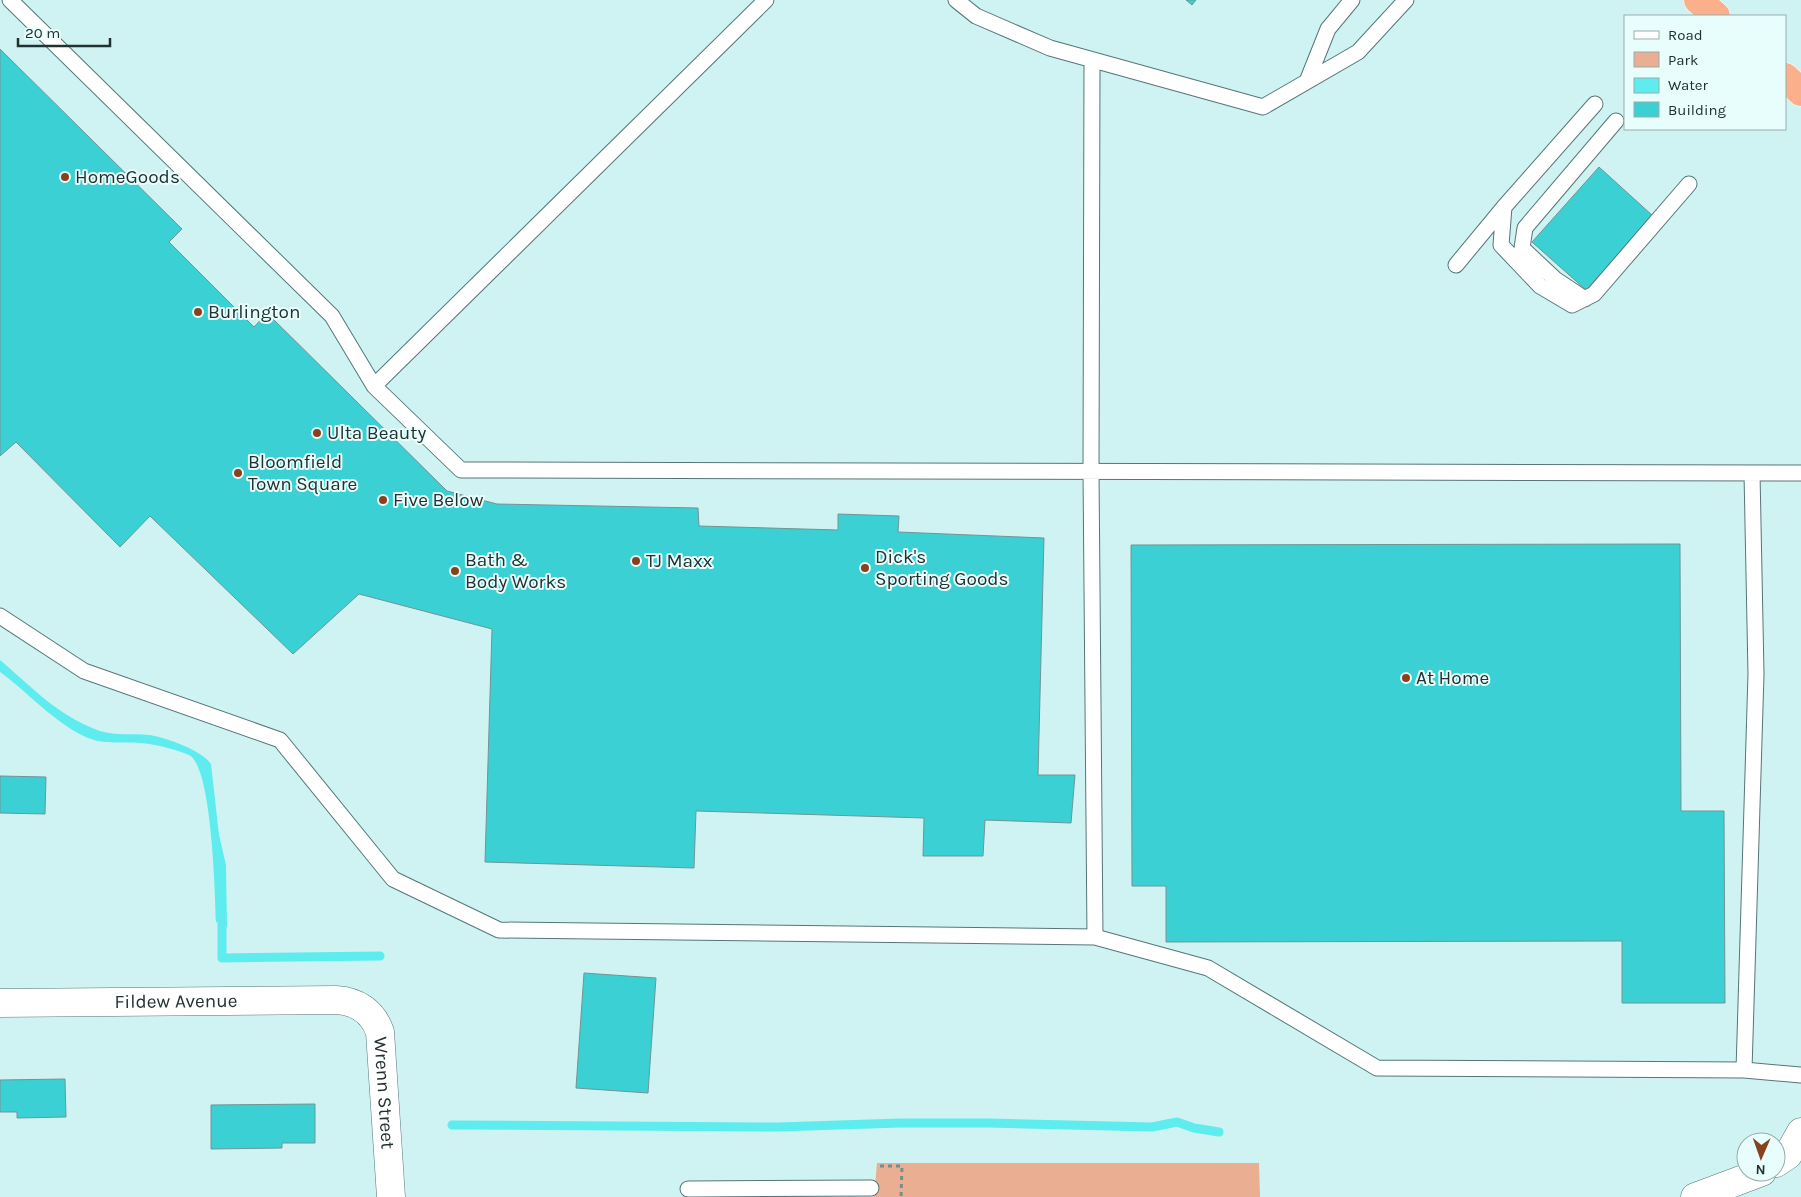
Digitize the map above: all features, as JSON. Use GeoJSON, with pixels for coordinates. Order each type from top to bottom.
{"type":"FeatureCollection","features":[{"type":"Feature","properties":{"kind":"highway"},"geometry":{"type":"LineString","coordinates":[[1698,0],[1715,15]]}},
{"type":"Feature","properties":{"kind":"highway"},"geometry":{"type":"LineString","coordinates":[[1786,78],[1801,92]]}},
{"type":"Feature","properties":{"kind":"street","name":"Fildew Avenue"},"geometry":{"type":"LineString","coordinates":[[0,1003],[336,1000],[352,1002]]}},
{"type":"Feature","properties":{"kind":"street","name":"Wrenn Street"},"geometry":{"type":"LineString","coordinates":[[352,1002],[368,1012],[380,1032],[390,1197]]}},
{"type":"Feature","properties":{"kind":"street"},"geometry":{"type":"LineString","coordinates":[[1786,1156],[1801,1132]]}},
{"type":"Feature","properties":{"kind":"street"},"geometry":{"type":"LineString","coordinates":[[1695,1197],[1736,1182]]}},
{"type":"Feature","properties":{"kind":"lane"},"geometry":{"type":"LineString","coordinates":[[10,0],[332,316],[374,386],[462,470],[1801,473]]}},
{"type":"Feature","properties":{"kind":"lane"},"geometry":{"type":"LineString","coordinates":[[374,386],[766,0]]}},
{"type":"Feature","properties":{"kind":"lane"},"geometry":{"type":"LineString","coordinates":[[956,0],[976,16],[1050,48],[1263,107],[1308,79],[1358,52],[1406,0]]}},
{"type":"Feature","properties":{"kind":"lane"},"geometry":{"type":"LineString","coordinates":[[1308,79],[1328,29],[1352,0]]}},
{"type":"Feature","properties":{"kind":"lane"},"geometry":{"type":"LineString","coordinates":[[1092,61],[1091,472],[1095,937]]}},
{"type":"Feature","properties":{"kind":"lane"},"geometry":{"type":"LineString","coordinates":[[1456,265],[1504,207],[1595,104]]}},
{"type":"Feature","properties":{"kind":"lane"},"geometry":{"type":"LineString","coordinates":[[1585,299],[1555,279],[1522,248],[1524,228],[1616,121]]}},
{"type":"Feature","properties":{"kind":"lane"},"geometry":{"type":"LineString","coordinates":[[1504,207],[1501,245],[1540,286],[1572,305],[1594,294],[1689,184]]}},
{"type":"Feature","properties":{"kind":"lane"},"geometry":{"type":"LineString","coordinates":[[1744,1070],[1756,674],[1752,473]]}},
{"type":"Feature","properties":{"kind":"lane"},"geometry":{"type":"LineString","coordinates":[[0,616],[84,672],[280,740],[393,879],[499,930],[1095,937],[1208,968],[1377,1068],[1744,1070],[1801,1074]]}},
{"type":"Feature","properties":{"kind":"lane"},"geometry":{"type":"LineString","coordinates":[[688,1189],[870,1188]]}},
{"type":"Feature","properties":{"kind":"green space"},"geometry":{"type":"Polygon","coordinates":[[[877,1163],[1259,1163],[1260,1197],[874,1197],[877,1163]]]}},
{"type":"Feature","properties":{"kind":"water"},"geometry":{"type":"Polygon","coordinates":[[[0,660],[47,700],[71,718],[85,725],[106,733],[150,735],[165,739],[192,749],[211,764],[219,835],[226,865],[227,927],[216,922],[211,832],[203,782],[197,764],[189,755],[169,748],[134,742],[103,742],[76,732],[53,716],[0,672],[0,660]]]}},
{"type":"Feature","properties":{"kind":"building"},"geometry":{"type":"Polygon","coordinates":[[[1186,0],[1196,0],[1192,5],[1186,0]]]}},
{"type":"Feature","properties":{"kind":"building","name":"Bloomfield Town Square"},"geometry":{"type":"Polygon","coordinates":[[[0,49],[182,229],[169,242],[254,327],[267,313],[447,491],[497,504],[698,508],[699,526],[838,530],[838,514],[899,516],[898,532],[1044,538],[1038,775],[1075,775],[1071,823],[985,820],[983,856],[923,856],[924,818],[696,811],[694,868],[485,862],[492,629],[359,594],[293,654],[150,516],[120,547],[16,442],[0,456],[0,49]]]}},
{"type":"Feature","properties":{"kind":"building"},"geometry":{"type":"Polygon","coordinates":[[[1599,167],[1653,216],[1586,290],[1532,242],[1599,167]]]}},
{"type":"Feature","properties":{"kind":"building","name":"At Home"},"geometry":{"type":"Polygon","coordinates":[[[1680,544],[1681,811],[1724,811],[1725,1003],[1622,1003],[1622,941],[1166,942],[1166,886],[1132,886],[1131,545],[1680,544]]]}},
{"type":"Feature","properties":{"kind":"building"},"geometry":{"type":"Polygon","coordinates":[[[0,776],[46,777],[45,814],[0,813],[0,776]]]}},
{"type":"Feature","properties":{"kind":"building"},"geometry":{"type":"Polygon","coordinates":[[[584,973],[656,978],[648,1093],[576,1088],[584,973]]]}},
{"type":"Feature","properties":{"kind":"building"},"geometry":{"type":"Polygon","coordinates":[[[65,1079],[66,1117],[17,1118],[17,1112],[0,1112],[0,1080],[65,1079]]]}},
{"type":"Feature","properties":{"kind":"building"},"geometry":{"type":"Polygon","coordinates":[[[315,1104],[315,1143],[282,1143],[282,1148],[211,1149],[211,1105],[315,1104]]]}},
{"type":"Feature","properties":{"kind":"waterway"},"geometry":{"type":"LineString","coordinates":[[222,924],[222,958],[380,956]]}},
{"type":"Feature","properties":{"kind":"waterway"},"geometry":{"type":"LineString","coordinates":[[452,1125],[778,1127],[900,1123],[989,1123],[1152,1127],[1177,1122],[1194,1128],[1219,1132]]}},
{"type":"Feature","properties":{"kind":"place","name":"HomeGoods"},"geometry":{"type":"Point","coordinates":[65,177]}},
{"type":"Feature","properties":{"kind":"place","name":"Burlington"},"geometry":{"type":"Point","coordinates":[198,312]}},
{"type":"Feature","properties":{"kind":"place","name":"Ulta Beauty"},"geometry":{"type":"Point","coordinates":[317,433]}},
{"type":"Feature","properties":{"kind":"place","name":"Bloomfield Town Square"},"geometry":{"type":"Point","coordinates":[238,473]}},
{"type":"Feature","properties":{"kind":"place","name":"Five Below"},"geometry":{"type":"Point","coordinates":[383,500]}},
{"type":"Feature","properties":{"kind":"place","name":"TJ Maxx"},"geometry":{"type":"Point","coordinates":[636,561]}},
{"type":"Feature","properties":{"kind":"place","name":"Dick's Sporting Goods"},"geometry":{"type":"Point","coordinates":[865,568]}},
{"type":"Feature","properties":{"kind":"place","name":"Bath & Body Works"},"geometry":{"type":"Point","coordinates":[455,571]}},
{"type":"Feature","properties":{"kind":"place","name":"At Home"},"geometry":{"type":"Point","coordinates":[1406,678]}}]}
